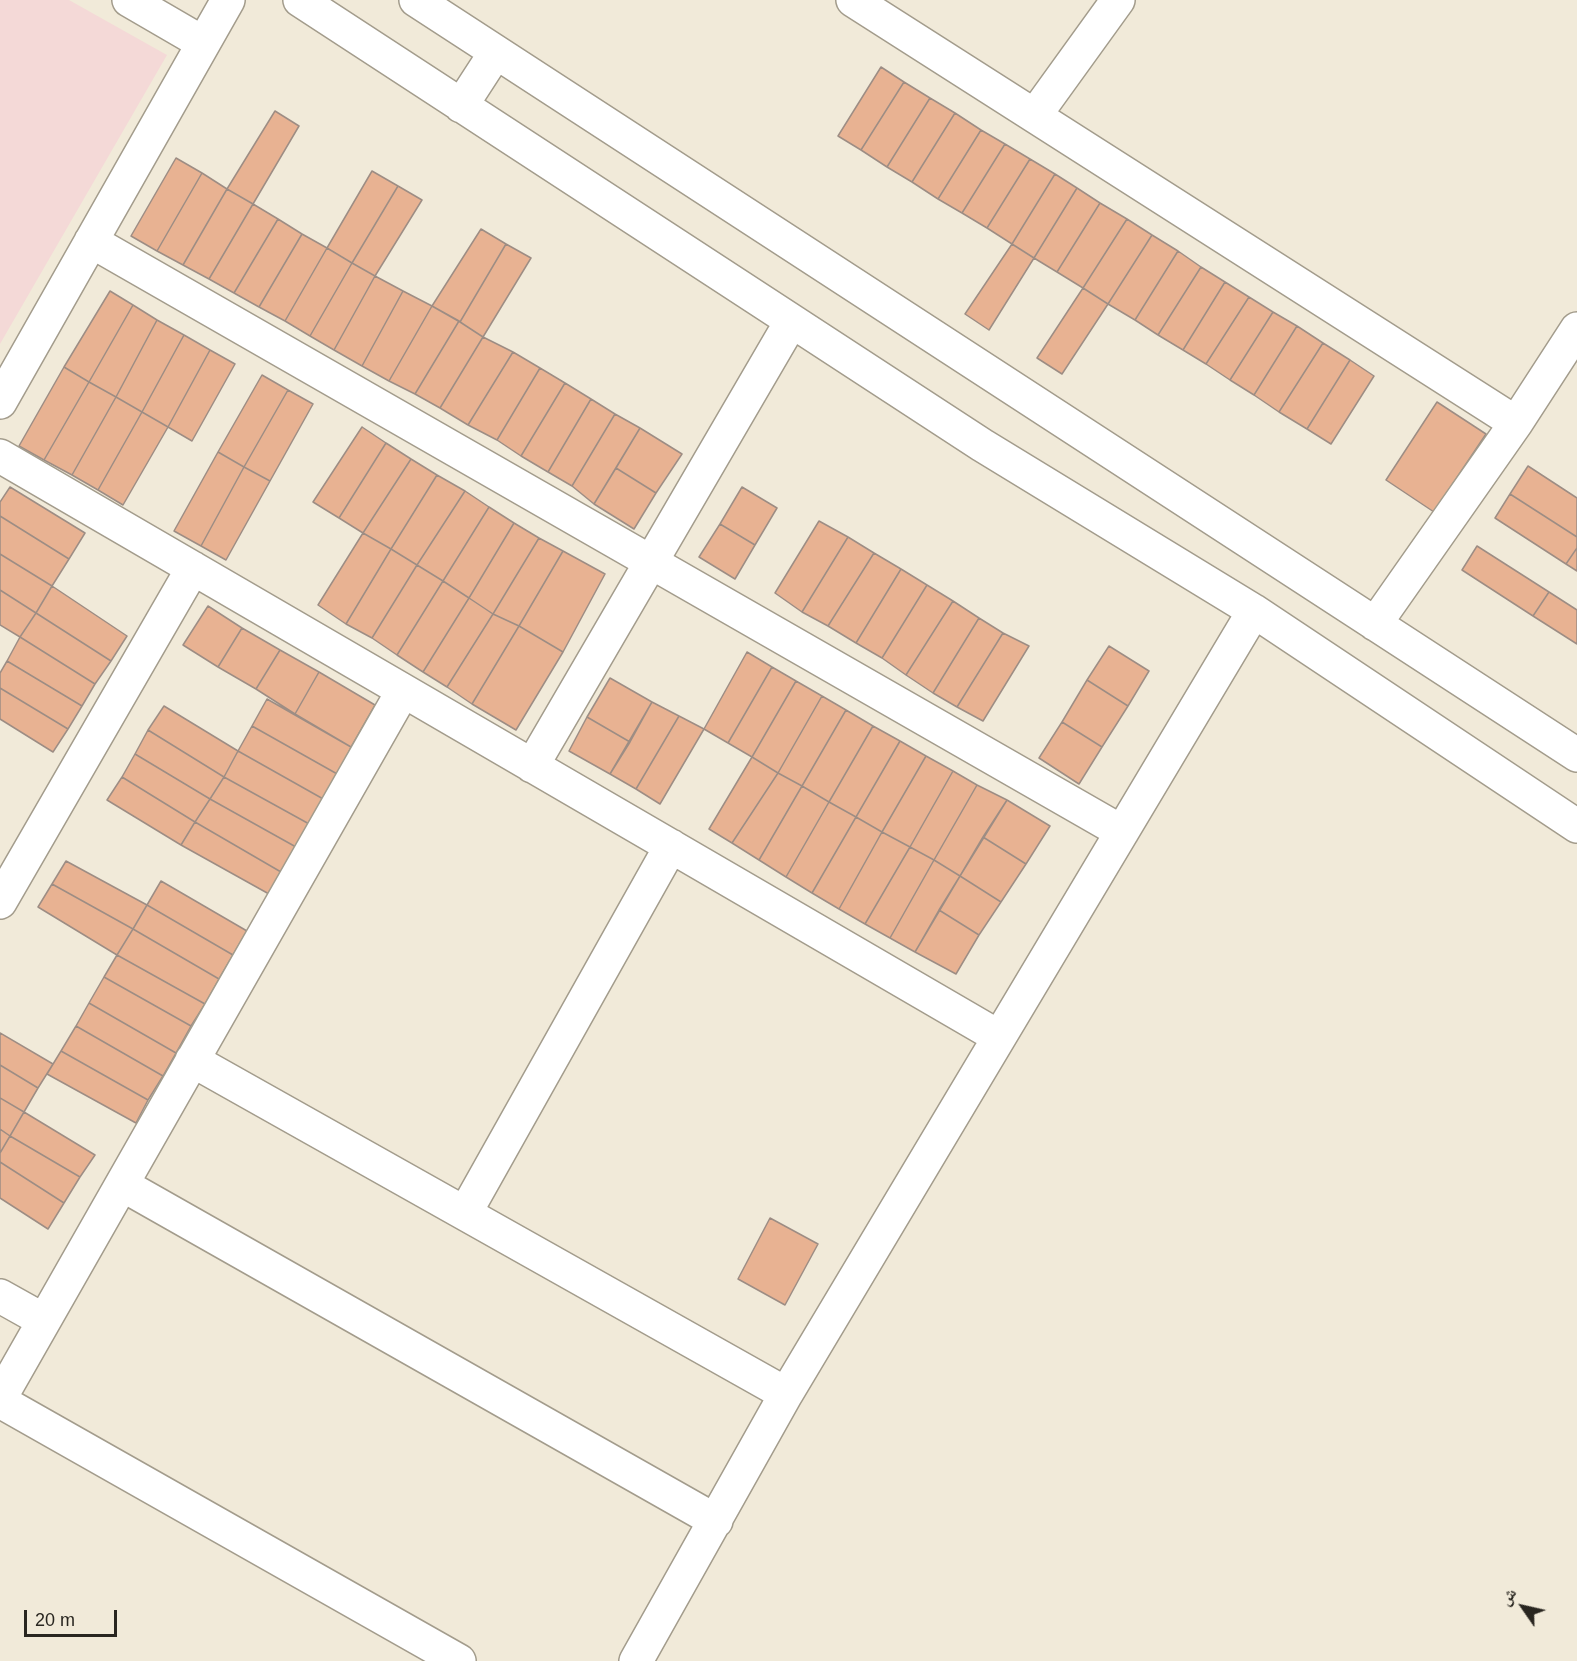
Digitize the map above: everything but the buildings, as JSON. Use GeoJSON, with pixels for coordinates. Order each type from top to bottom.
{"type":"FeatureCollection","features":[{"type":"Feature","properties":{"kind":"street"},"geometry":{"type":"LineString","coordinates":[[129,0],[203,43]]}},
{"type":"Feature","properties":{"kind":"street"},"geometry":{"type":"LineString","coordinates":[[0,402],[228,0]]}},
{"type":"Feature","properties":{"kind":"street"},"geometry":{"type":"LineString","coordinates":[[300,0],[982,445],[1254,611],[1577,826]]}},
{"type":"Feature","properties":{"kind":"street"},"geometry":{"type":"LineString","coordinates":[[416,0],[1375,624],[1575,750]]}},
{"type":"Feature","properties":{"kind":"street"},"geometry":{"type":"LineString","coordinates":[[853,0],[1516,423]]}},
{"type":"Feature","properties":{"kind":"street"},"geometry":{"type":"LineString","coordinates":[[1035,115],[1118,0]]}},
{"type":"Feature","properties":{"kind":"street"},"geometry":{"type":"LineString","coordinates":[[460,106],[496,52]]}},
{"type":"Feature","properties":{"kind":"street"},"geometry":{"type":"LineString","coordinates":[[91,241],[1122,832]]}},
{"type":"Feature","properties":{"kind":"street"},"geometry":{"type":"LineString","coordinates":[[532,766],[791,322]]}},
{"type":"Feature","properties":{"kind":"street"},"geometry":{"type":"LineString","coordinates":[[1375,624],[1516,423],[1577,329]]}},
{"type":"Feature","properties":{"kind":"street"},"geometry":{"type":"LineString","coordinates":[[0,456],[999,1037]]}},
{"type":"Feature","properties":{"kind":"street"},"geometry":{"type":"LineString","coordinates":[[0,902],[193,568]]}},
{"type":"Feature","properties":{"kind":"street"},"geometry":{"type":"LineString","coordinates":[[636,1661],[786,1394],[1254,611]]}},
{"type":"Feature","properties":{"kind":"street"},"geometry":{"type":"LineString","coordinates":[[403,691],[0,1399],[459,1661]]}},
{"type":"Feature","properties":{"kind":"street"},"geometry":{"type":"LineString","coordinates":[[465,1214],[671,846]]}},
{"type":"Feature","properties":{"kind":"street"},"geometry":{"type":"LineString","coordinates":[[192,1060],[786,1394]]}},
{"type":"Feature","properties":{"kind":"street"},"geometry":{"type":"LineString","coordinates":[[123,1185],[716,1521]]}},
{"type":"Feature","properties":{"kind":"street"},"geometry":{"type":"LineString","coordinates":[[0,1296],[43,1320]]}},
{"type":"Feature","properties":{"kind":"shaded area"},"geometry":{"type":"Polygon","coordinates":[[[0,0],[69,0],[167,55],[0,344],[0,0]]]}}]}
